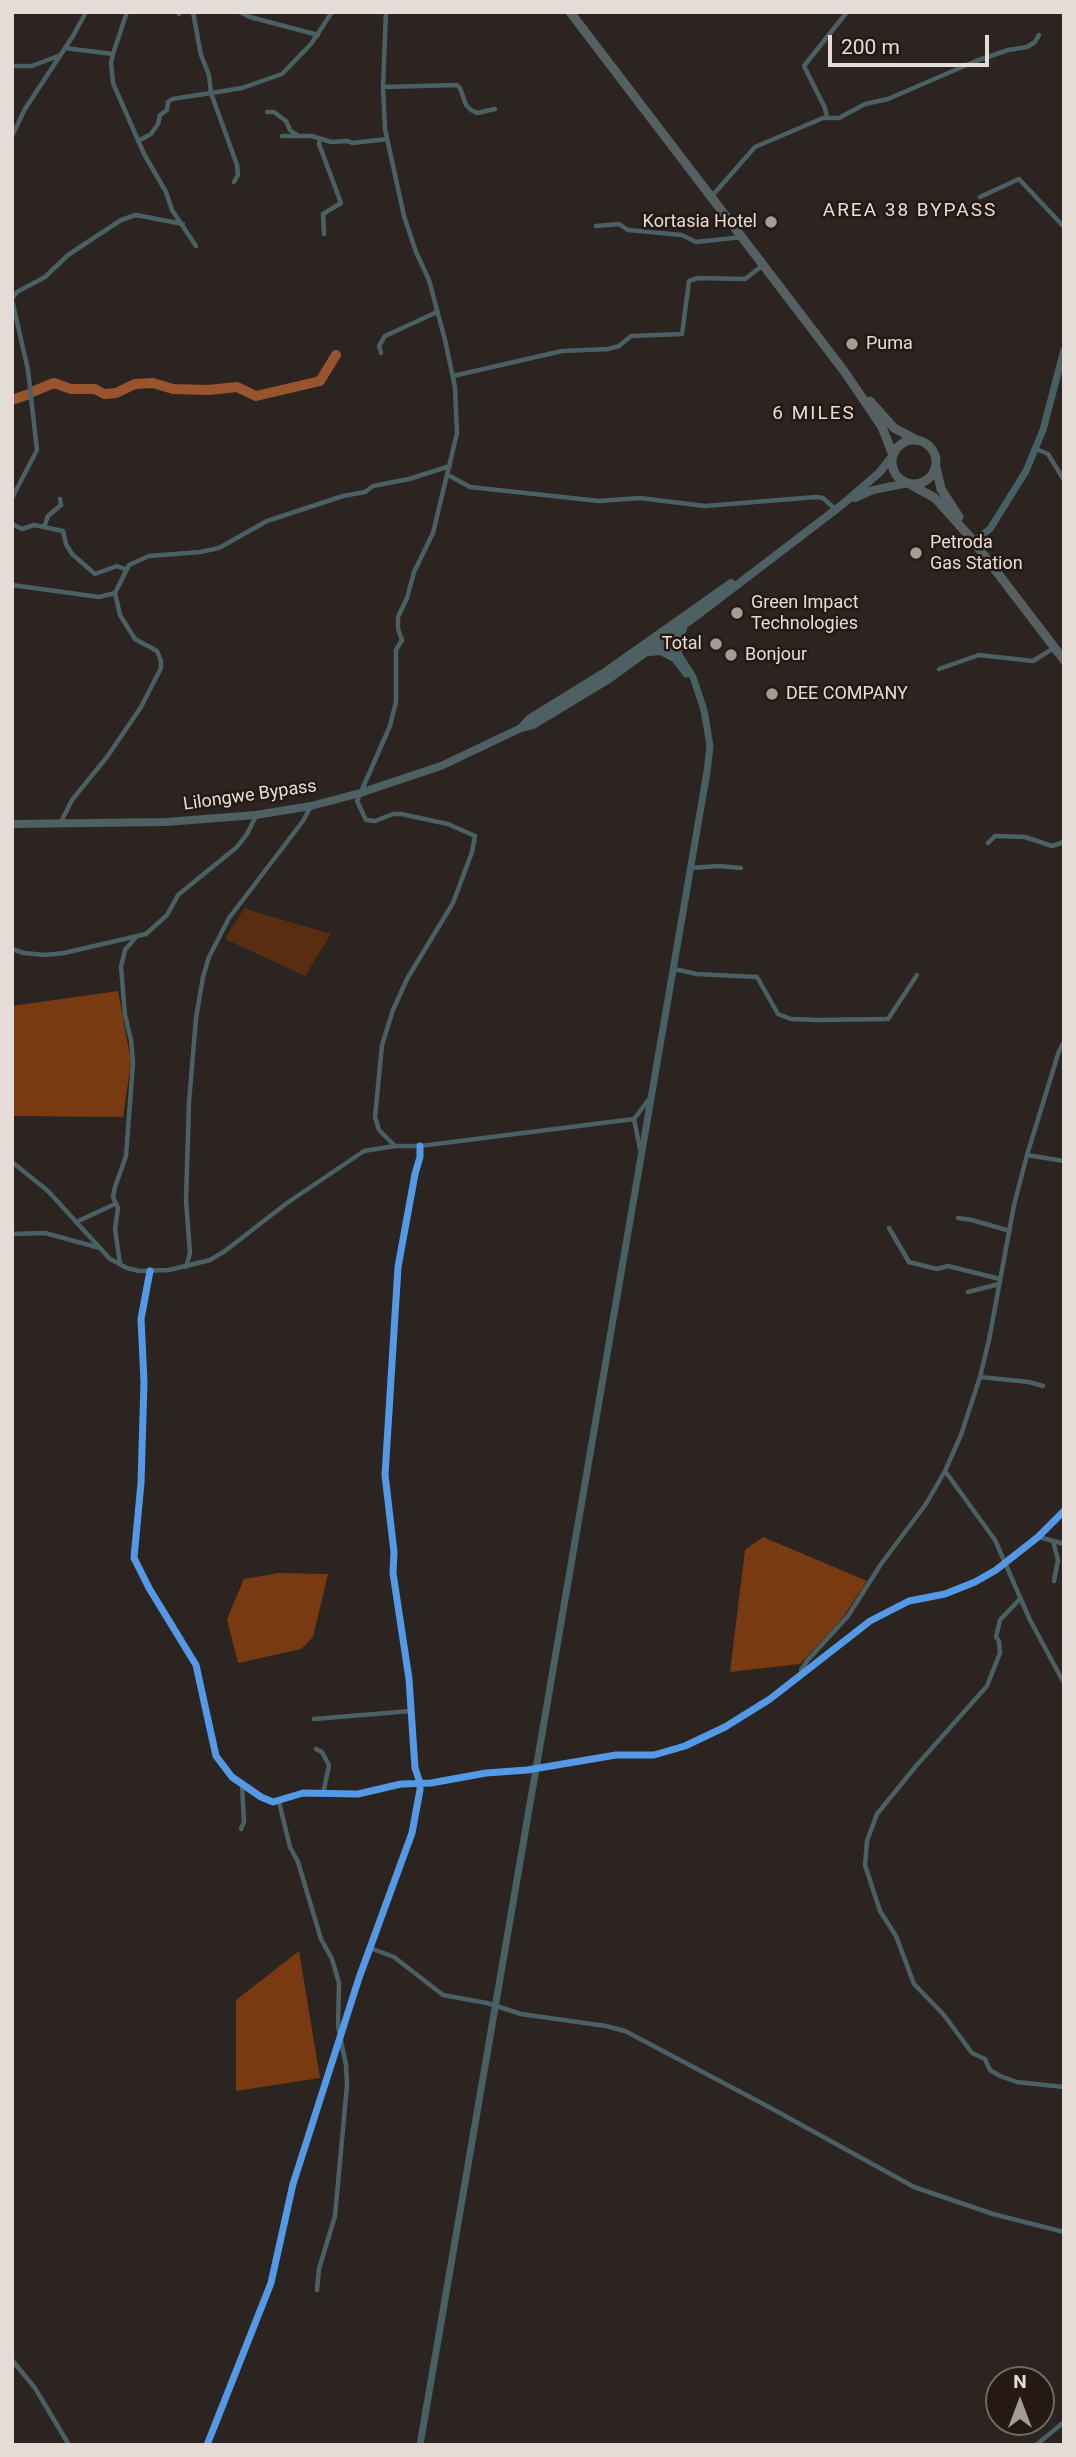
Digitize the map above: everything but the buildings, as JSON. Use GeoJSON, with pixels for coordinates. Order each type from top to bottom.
{"type":"FeatureCollection","features":[{"type":"Feature","properties":{"kind":"highway"},"geometry":{"type":"LineString","coordinates":[[570,12],[844,371],[881,427],[893,455],[892,467],[895,474],[935,498],[972,539],[1064,660]]}},
{"type":"Feature","properties":{"kind":"highway"},"geometry":{"type":"LineString","coordinates":[[844,371],[894,428],[932,449],[942,489],[972,539]]}},
{"type":"Feature","properties":{"kind":"highway"},"geometry":{"type":"LineString","coordinates":[[893,455],[903,442],[920,441]]}},
{"type":"Feature","properties":{"kind":"highway"},"geometry":{"type":"LineString","coordinates":[[908,483],[927,480],[936,464]]}},
{"type":"Feature","properties":{"kind":"main road"},"geometry":{"type":"LineString","coordinates":[[972,539],[990,528],[996,520],[1036,449],[1064,350]]}},
{"type":"Feature","properties":{"kind":"main road","name":"Lilongwe Bypass"},"geometry":{"type":"LineString","coordinates":[[521,728],[529,719],[695,617],[839,507],[880,472],[893,455]]}},
{"type":"Feature","properties":{"kind":"main road","name":"Lilongwe Bypass"},"geometry":{"type":"LineString","coordinates":[[839,507],[873,490],[908,483]]}},
{"type":"Feature","properties":{"kind":"main road","name":"Lilongwe Bypass"},"geometry":{"type":"LineString","coordinates":[[12,824],[206,821],[256,815],[311,806],[441,766],[560,711],[644,654],[662,636],[735,580],[747,575]]}},
{"type":"Feature","properties":{"kind":"main road"},"geometry":{"type":"LineString","coordinates":[[675,655],[680,632],[695,617]]}},
{"type":"Feature","properties":{"kind":"main road"},"geometry":{"type":"LineString","coordinates":[[420,2445],[710,746],[707,722],[697,688],[662,636]]}},
{"type":"Feature","properties":{"kind":"main road"},"geometry":{"type":"LineString","coordinates":[[644,654],[656,651],[675,655]]}},
{"type":"Feature","properties":{"kind":"street"},"geometry":{"type":"LineString","coordinates":[[12,136],[14,127],[86,12]]}},
{"type":"Feature","properties":{"kind":"street"},"geometry":{"type":"LineString","coordinates":[[127,12],[111,63],[113,83],[138,141],[166,192],[172,211],[196,246]]}},
{"type":"Feature","properties":{"kind":"street"},"geometry":{"type":"LineString","coordinates":[[193,12],[211,93],[237,165],[238,175],[234,182]]}},
{"type":"Feature","properties":{"kind":"street"},"geometry":{"type":"LineString","coordinates":[[240,12],[318,34]]}},
{"type":"Feature","properties":{"kind":"street"},"geometry":{"type":"LineString","coordinates":[[138,141],[151,134],[172,99],[242,88],[282,74],[318,34],[332,12]]}},
{"type":"Feature","properties":{"kind":"street"},"geometry":{"type":"LineString","coordinates":[[386,12],[383,87],[387,139],[404,216],[416,252],[429,279],[453,376],[457,433],[433,533],[414,572],[404,607],[398,617],[402,640],[396,650],[396,702],[390,726],[357,801],[366,820],[375,821],[393,814],[425,818],[448,824],[475,836],[472,852],[453,903],[407,979],[393,1010],[382,1045],[375,1117],[379,1130],[395,1146]]}},
{"type":"Feature","properties":{"kind":"street"},"geometry":{"type":"LineString","coordinates":[[827,117],[804,66],[847,12]]}},
{"type":"Feature","properties":{"kind":"street"},"geometry":{"type":"LineString","coordinates":[[712,196],[755,147],[827,117],[839,118],[865,104],[888,99],[976,61],[1008,50],[1027,47],[1035,43],[1040,35]]}},
{"type":"Feature","properties":{"kind":"street"},"geometry":{"type":"LineString","coordinates":[[65,48],[113,54]]}},
{"type":"Feature","properties":{"kind":"street"},"geometry":{"type":"LineString","coordinates":[[12,66],[32,66],[60,55]]}},
{"type":"Feature","properties":{"kind":"street"},"geometry":{"type":"LineString","coordinates":[[383,87],[457,85],[471,110],[477,113],[495,109]]}},
{"type":"Feature","properties":{"kind":"street"},"geometry":{"type":"LineString","coordinates":[[267,112],[274,112],[286,121],[290,130],[298,136]]}},
{"type":"Feature","properties":{"kind":"street"},"geometry":{"type":"LineString","coordinates":[[282,136],[312,136],[353,143],[387,139]]}},
{"type":"Feature","properties":{"kind":"street"},"geometry":{"type":"LineString","coordinates":[[320,139],[319,144],[341,203],[323,214],[324,234]]}},
{"type":"Feature","properties":{"kind":"street"},"geometry":{"type":"LineString","coordinates":[[981,197],[1019,179],[1064,227]]}},
{"type":"Feature","properties":{"kind":"street"},"geometry":{"type":"LineString","coordinates":[[12,498],[37,450],[28,370],[12,299],[17,292],[45,277],[68,255],[121,220],[136,215],[183,224]]}},
{"type":"Feature","properties":{"kind":"street"},"geometry":{"type":"LineString","coordinates":[[596,226],[619,224],[628,230],[682,235],[696,242],[743,237]]}},
{"type":"Feature","properties":{"kind":"street"},"geometry":{"type":"LineString","coordinates":[[453,376],[562,351],[608,349],[619,346],[631,336],[682,334],[689,281],[698,278],[745,279],[764,265]]}},
{"type":"Feature","properties":{"kind":"street"},"geometry":{"type":"LineString","coordinates":[[381,354],[379,346],[385,336],[437,312]]}},
{"type":"Feature","properties":{"kind":"street"},"geometry":{"type":"LineString","coordinates":[[1036,449],[1048,454],[1064,480]]}},
{"type":"Feature","properties":{"kind":"street"},"geometry":{"type":"LineString","coordinates":[[60,824],[72,800],[107,757],[141,707],[161,668],[157,652],[135,639],[124,624],[114,593],[125,569],[138,559],[149,556],[219,548],[267,521],[343,496],[365,492],[373,486],[409,479],[450,466]]}},
{"type":"Feature","properties":{"kind":"street"},"geometry":{"type":"LineString","coordinates":[[448,475],[470,487],[598,501],[640,498],[705,506],[816,497],[839,507]]}},
{"type":"Feature","properties":{"kind":"street"},"geometry":{"type":"LineString","coordinates":[[44,527],[48,516],[61,505],[60,499]]}},
{"type":"Feature","properties":{"kind":"street"},"geometry":{"type":"LineString","coordinates":[[12,524],[15,528],[22,529],[34,525],[63,531],[72,554],[95,574],[117,566],[125,569]]}},
{"type":"Feature","properties":{"kind":"street"},"geometry":{"type":"LineString","coordinates":[[12,585],[99,597],[114,593]]}},
{"type":"Feature","properties":{"kind":"street"},"geometry":{"type":"LineString","coordinates":[[939,669],[979,655],[1032,661],[1054,648]]}},
{"type":"Feature","properties":{"kind":"street"},"geometry":{"type":"LineString","coordinates":[[186,1268],[190,1252],[186,1200],[189,1102],[196,1018],[203,978],[209,957],[229,918],[295,832],[311,806]]}},
{"type":"Feature","properties":{"kind":"street"},"geometry":{"type":"LineString","coordinates":[[12,949],[45,955],[136,937],[155,927],[172,909],[178,895],[237,848],[256,815]]}},
{"type":"Feature","properties":{"kind":"street"},"geometry":{"type":"LineString","coordinates":[[988,843],[995,836],[1025,837],[1052,846],[1064,842]]}},
{"type":"Feature","properties":{"kind":"street"},"geometry":{"type":"LineString","coordinates":[[690,868],[741,868]]}},
{"type":"Feature","properties":{"kind":"street"},"geometry":{"type":"LineString","coordinates":[[121,1264],[115,1229],[118,1208],[114,1187],[126,1156],[133,1063],[121,967],[125,950],[136,937]]}},
{"type":"Feature","properties":{"kind":"street"},"geometry":{"type":"LineString","coordinates":[[673,969],[697,974],[757,977],[778,1014],[791,1019],[818,1020],[888,1019],[917,975]]}},
{"type":"Feature","properties":{"kind":"street"},"geometry":{"type":"LineString","coordinates":[[799,1674],[807,1661],[848,1616],[881,1564],[926,1504],[961,1435],[981,1377],[1027,1155],[1064,1042]]}},
{"type":"Feature","properties":{"kind":"street"},"geometry":{"type":"LineString","coordinates":[[12,1162],[36,1179],[100,1248],[121,1264],[139,1271],[186,1268],[210,1260],[225,1251],[287,1203],[369,1149],[420,1146],[634,1119],[651,1097]]}},
{"type":"Feature","properties":{"kind":"street"},"geometry":{"type":"LineString","coordinates":[[634,1119],[641,1156]]}},
{"type":"Feature","properties":{"kind":"street"},"geometry":{"type":"LineString","coordinates":[[207,2445],[271,2283],[293,2184],[339,2036],[412,1833],[421,1783],[415,1768],[409,1679],[393,1573],[394,1552],[385,1475],[398,1267],[415,1174],[421,1157],[420,1146]]}},
{"type":"Feature","properties":{"kind":"street"},"geometry":{"type":"LineString","coordinates":[[1027,1155],[1064,1161]]}},
{"type":"Feature","properties":{"kind":"street"},"geometry":{"type":"LineString","coordinates":[[76,1222],[115,1203]]}},
{"type":"Feature","properties":{"kind":"street"},"geometry":{"type":"LineString","coordinates":[[958,1219],[972,1220],[1010,1231]]}},
{"type":"Feature","properties":{"kind":"street"},"geometry":{"type":"LineString","coordinates":[[889,1228],[909,1262],[937,1269],[948,1266],[999,1281]]}},
{"type":"Feature","properties":{"kind":"street"},"geometry":{"type":"LineString","coordinates":[[12,1234],[45,1233],[100,1248]]}},
{"type":"Feature","properties":{"kind":"street"},"geometry":{"type":"LineString","coordinates":[[150,1271],[141,1319],[144,1382],[141,1483],[134,1558],[149,1588],[195,1662],[216,1756],[232,1777],[268,1801],[279,1802],[303,1793],[358,1794],[384,1787],[536,1769],[615,1755],[654,1755],[685,1746],[725,1727],[770,1699],[870,1621],[909,1601],[945,1594],[975,1582],[1038,1537],[1064,1511]]}},
{"type":"Feature","properties":{"kind":"street"},"geometry":{"type":"LineString","coordinates":[[968,1292],[999,1281]]}},
{"type":"Feature","properties":{"kind":"street"},"geometry":{"type":"LineString","coordinates":[[981,1377],[1042,1386]]}},
{"type":"Feature","properties":{"kind":"street"},"geometry":{"type":"LineString","coordinates":[[945,1471],[971,1503],[995,1540],[1020,1599],[1064,1683]]}},
{"type":"Feature","properties":{"kind":"street"},"geometry":{"type":"LineString","coordinates":[[1038,1537],[1064,1544]]}},
{"type":"Feature","properties":{"kind":"street"},"geometry":{"type":"LineString","coordinates":[[1053,1541],[1058,1560],[1054,1581]]}},
{"type":"Feature","properties":{"kind":"street"},"geometry":{"type":"LineString","coordinates":[[1020,1599],[1000,1620],[996,1637],[1000,1653],[987,1686],[877,1814],[867,1842],[865,1865],[880,1911],[897,1936],[914,1984],[944,2015],[972,2053],[985,2059],[990,2070],[1000,2076],[1017,2082],[1064,2087]]}},
{"type":"Feature","properties":{"kind":"street"},"geometry":{"type":"LineString","coordinates":[[314,1719],[411,1711]]}},
{"type":"Feature","properties":{"kind":"street"},"geometry":{"type":"LineString","coordinates":[[316,1749],[322,1752],[329,1765],[323,1794]]}},
{"type":"Feature","properties":{"kind":"street"},"geometry":{"type":"LineString","coordinates":[[241,1829],[244,1822],[242,1784]]}},
{"type":"Feature","properties":{"kind":"street"},"geometry":{"type":"LineString","coordinates":[[279,1802],[290,1847],[339,1983],[339,2036],[346,2065],[347,2085],[335,2216],[319,2269],[317,2290]]}},
{"type":"Feature","properties":{"kind":"street"},"geometry":{"type":"LineString","coordinates":[[370,1948],[394,1957],[443,1995],[521,2014],[625,2031],[914,2187],[993,2214],[1064,2232]]}},
{"type":"Feature","properties":{"kind":"street"},"geometry":{"type":"LineString","coordinates":[[12,2360],[35,2388],[69,2445]]}},
{"type":"Feature","properties":{"kind":"street"},"geometry":{"type":"LineString","coordinates":[[1036,2445],[1064,2421]]}},
{"type":"Feature","properties":{"kind":"shaded area"},"geometry":{"type":"Polygon","coordinates":[[[245,907],[331,934],[305,976],[225,939],[245,907]]]}},
{"type":"Feature","properties":{"kind":"shaded area"},"geometry":{"type":"Polygon","coordinates":[[[118,991],[131,1062],[123,1117],[12,1116],[12,1006],[118,991]]]}},
{"type":"Feature","properties":{"kind":"shaded area"},"geometry":{"type":"Polygon","coordinates":[[[763,1537],[867,1581],[842,1619],[800,1664],[730,1672],[745,1550],[763,1537]]]}},
{"type":"Feature","properties":{"kind":"shaded area"},"geometry":{"type":"Polygon","coordinates":[[[279,1573],[328,1574],[313,1637],[301,1649],[238,1663],[227,1619],[244,1579],[279,1573]]]}},
{"type":"Feature","properties":{"kind":"shaded area"},"geometry":{"type":"Polygon","coordinates":[[[299,1951],[320,2078],[236,2091],[236,2000],[299,1951]]]}},
{"type":"Feature","properties":{"kind":"waterway"},"geometry":{"type":"LineString","coordinates":[[32,392],[54,383],[71,389],[95,389],[104,394],[116,393],[135,384],[153,383],[173,389],[237,387],[256,396],[320,381],[336,355]]}},
{"type":"Feature","properties":{"kind":"waterway"},"geometry":{"type":"LineString","coordinates":[[12,400],[29,394]]}},
{"type":"Feature","properties":{"kind":"cycle path"},"geometry":{"type":"LineString","coordinates":[[207,2445],[271,2283],[293,2184],[359,1978],[412,1833],[420,1790],[415,1768],[409,1679],[393,1573],[394,1552],[385,1475],[398,1267],[420,1146]]}},
{"type":"Feature","properties":{"kind":"cycle path"},"geometry":{"type":"LineString","coordinates":[[150,1271],[141,1319],[144,1382],[141,1483],[134,1558],[196,1665],[216,1756],[232,1777],[273,1802],[303,1793],[358,1794],[401,1784],[431,1783],[616,1755],[654,1755],[685,1746],[725,1727],[770,1699],[870,1621],[909,1601],[945,1594],[996,1570],[1038,1537],[1064,1511]]}},
{"type":"Feature","properties":{"kind":"place","name":"Kortasia Hotel"},"geometry":{"type":"Point","coordinates":[771,222]}},
{"type":"Feature","properties":{"kind":"place","name":"Puma"},"geometry":{"type":"Point","coordinates":[852,344]}},
{"type":"Feature","properties":{"kind":"place","name":"Petroda Gas Station"},"geometry":{"type":"Point","coordinates":[916,553]}},
{"type":"Feature","properties":{"kind":"place","name":"Green Impact Technologies"},"geometry":{"type":"Point","coordinates":[737,613]}},
{"type":"Feature","properties":{"kind":"place","name":"Total"},"geometry":{"type":"Point","coordinates":[716,644]}},
{"type":"Feature","properties":{"kind":"place","name":"Bonjour"},"geometry":{"type":"Point","coordinates":[731,655]}},
{"type":"Feature","properties":{"kind":"place","name":"DEE COMPANY"},"geometry":{"type":"Point","coordinates":[772,694]}},
{"type":"Feature","properties":{"kind":"district","name":"AREA 38 BYPASS"},"geometry":{"type":"Point","coordinates":[910,211]}},
{"type":"Feature","properties":{"kind":"district","name":"6 MILES"},"geometry":{"type":"Point","coordinates":[814,414]}}]}
